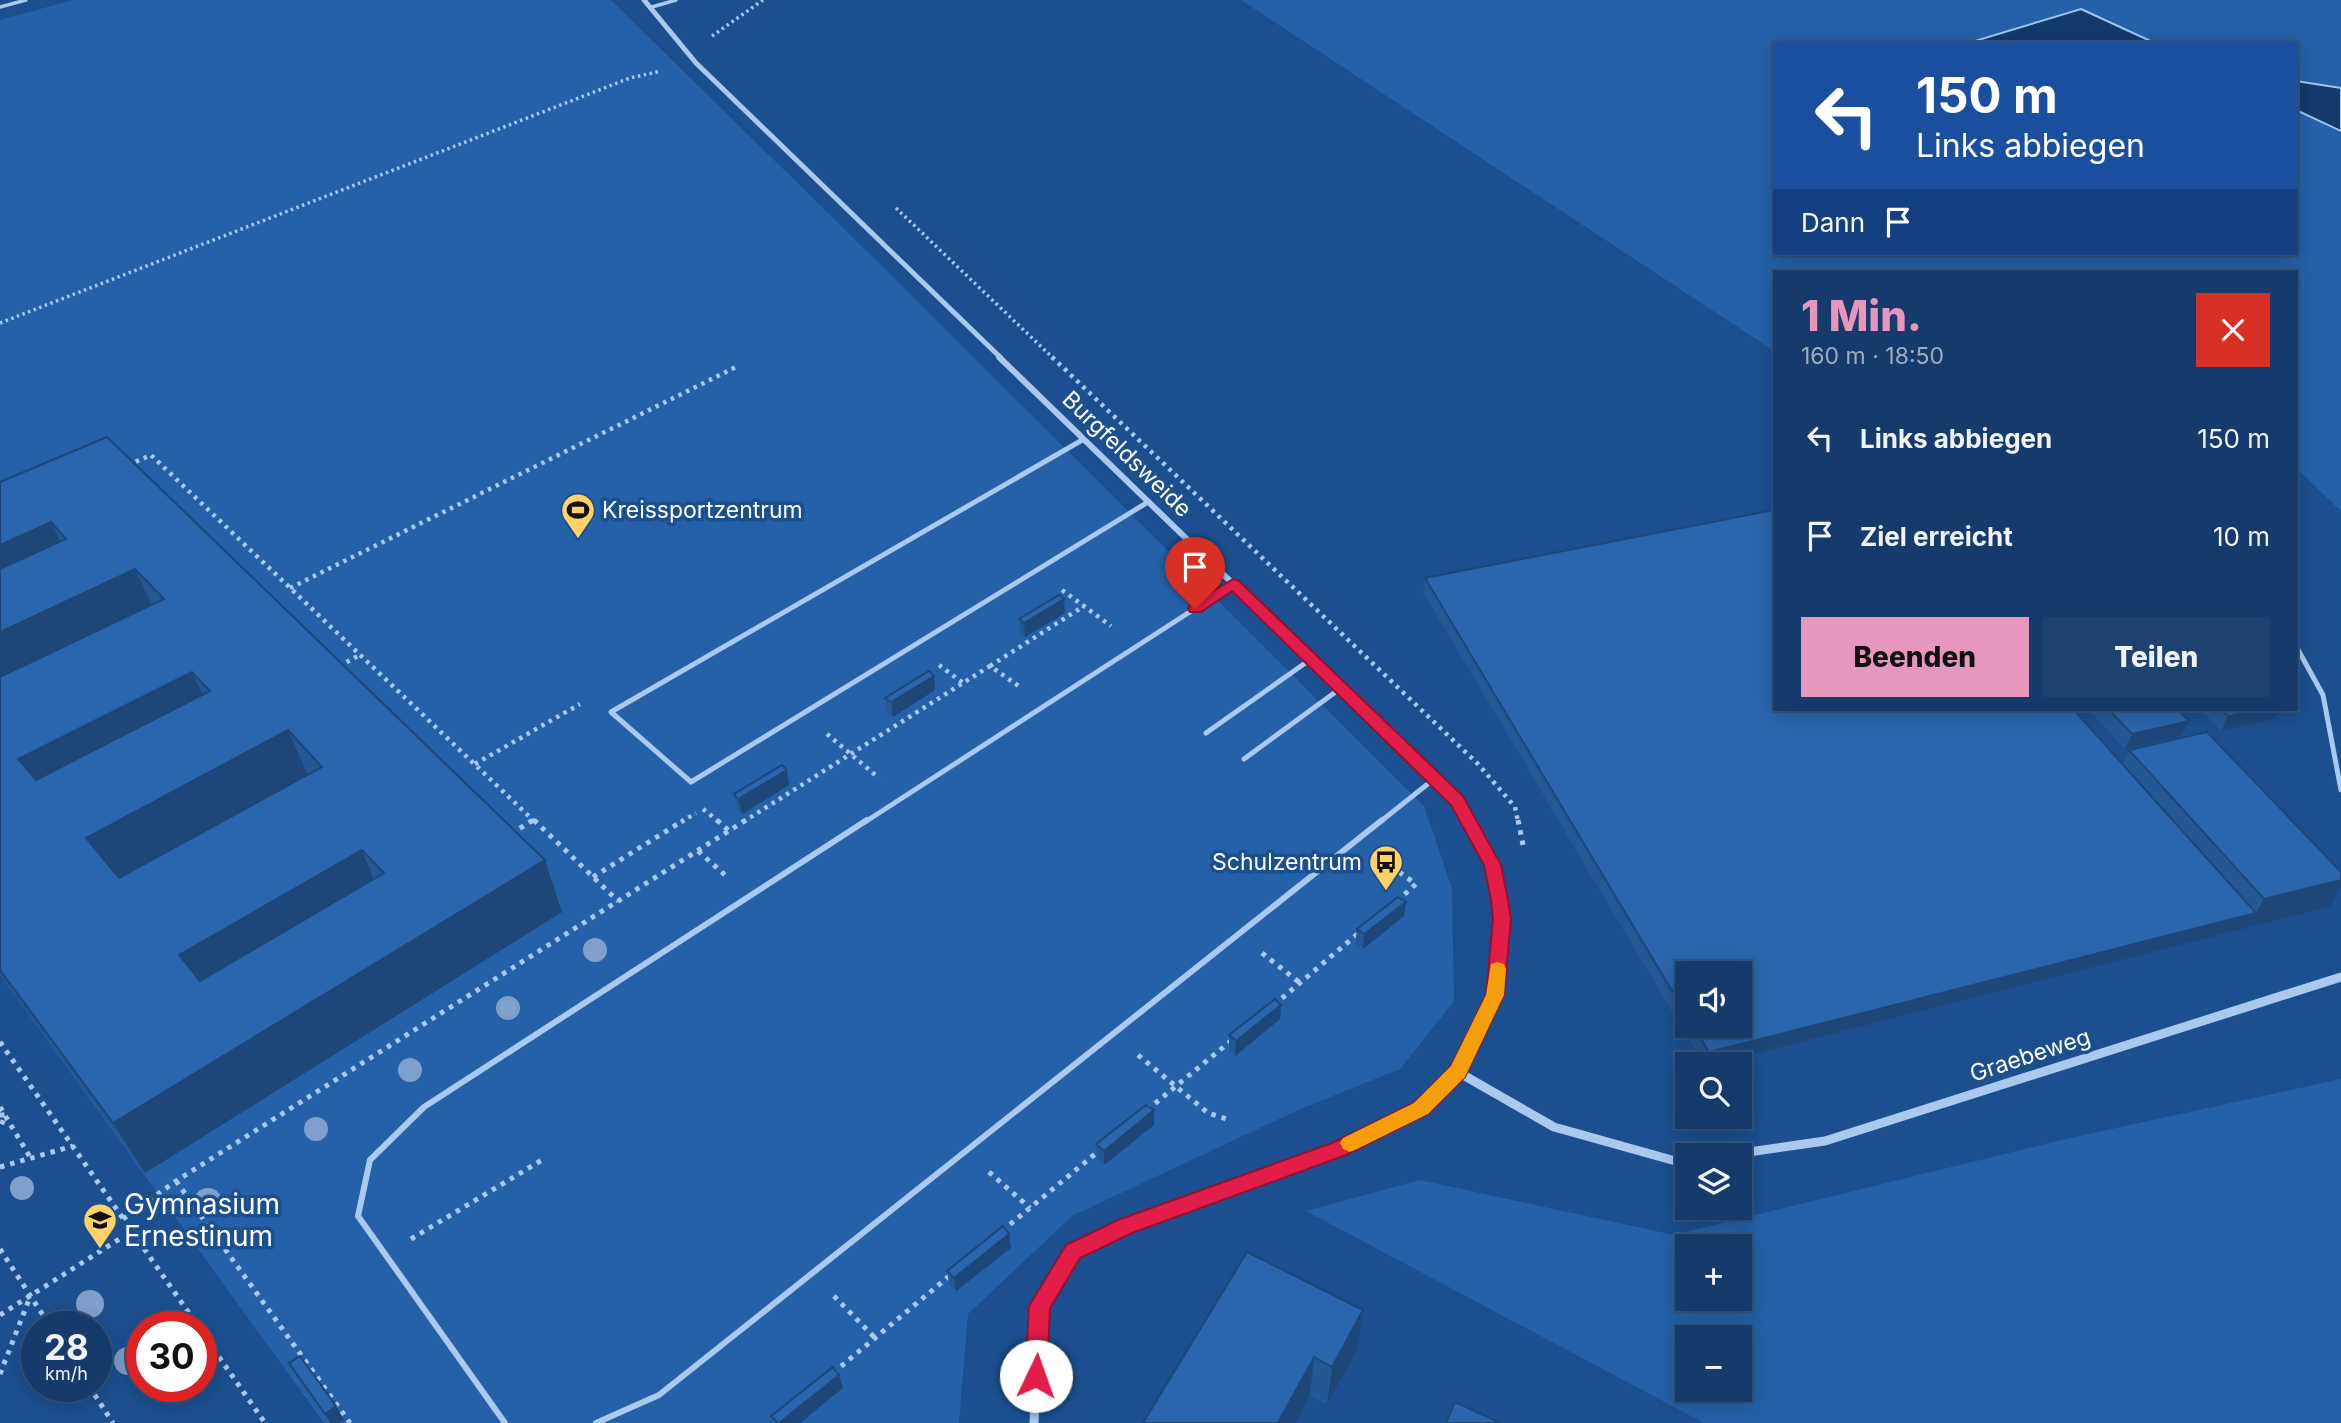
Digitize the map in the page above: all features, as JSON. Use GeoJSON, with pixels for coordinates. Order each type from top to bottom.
{"type":"FeatureCollection","features":[{"type":"Feature","properties":{"kind":"street","name":"Burgfeldsweide"},"geometry":{"type":"LineString","coordinates":[[643,0],[652,7],[696,63],[1457,801],[1492,865],[1502,919],[1495,995],[1458,1072],[1421,1108],[1339,1149],[1125,1226],[1073,1252],[1039,1306],[1034,1423]]}},
{"type":"Feature","properties":{"kind":"street","name":"Graebeweg"},"geometry":{"type":"LineString","coordinates":[[1752,1152],[1825,1141],[2341,977]]}},
{"type":"Feature","properties":{"kind":"street"},"geometry":{"type":"LineString","coordinates":[[1458,1072],[1554,1126],[1675,1161]]}},
{"type":"Feature","properties":{"kind":"lane"},"geometry":{"type":"LineString","coordinates":[[0,7],[26,0]]}},
{"type":"Feature","properties":{"kind":"lane"},"geometry":{"type":"LineString","coordinates":[[652,7],[676,0]]}},
{"type":"Feature","properties":{"kind":"lane"},"geometry":{"type":"LineString","coordinates":[[1084,439],[611,712],[691,782],[1148,502]]}},
{"type":"Feature","properties":{"kind":"lane"},"geometry":{"type":"LineString","coordinates":[[505,1423],[358,1216],[370,1160],[424,1107],[1233,584]]}},
{"type":"Feature","properties":{"kind":"lane"},"geometry":{"type":"LineString","coordinates":[[2298,650],[2323,695],[2341,790]]}},
{"type":"Feature","properties":{"kind":"lane"},"geometry":{"type":"LineString","coordinates":[[1206,733],[1311,659]]}},
{"type":"Feature","properties":{"kind":"lane"},"geometry":{"type":"LineString","coordinates":[[1244,759],[1341,688]]}},
{"type":"Feature","properties":{"kind":"lane"},"geometry":{"type":"LineString","coordinates":[[596,1423],[659,1395],[1434,779]]}},
{"type":"Feature","properties":{"kind":"path"},"geometry":{"type":"LineString","coordinates":[[687,54],[763,0]]}},
{"type":"Feature","properties":{"kind":"path"},"geometry":{"type":"LineString","coordinates":[[0,323],[630,78],[696,63]]}},
{"type":"Feature","properties":{"kind":"path"},"geometry":{"type":"LineString","coordinates":[[290,587],[736,367]]}},
{"type":"Feature","properties":{"kind":"path"},"geometry":{"type":"LineString","coordinates":[[126,466],[151,455],[618,901]]}},
{"type":"Feature","properties":{"kind":"path"},"geometry":{"type":"LineString","coordinates":[[1036,571],[1138,646]]}},
{"type":"Feature","properties":{"kind":"path"},"geometry":{"type":"LineString","coordinates":[[123,1219],[176,1181],[1084,607]]}},
{"type":"Feature","properties":{"kind":"path"},"geometry":{"type":"LineString","coordinates":[[334,668],[360,655]]}},
{"type":"Feature","properties":{"kind":"path"},"geometry":{"type":"LineString","coordinates":[[939,665],[963,683]]}},
{"type":"Feature","properties":{"kind":"path"},"geometry":{"type":"LineString","coordinates":[[990,666],[1047,705]]}},
{"type":"Feature","properties":{"kind":"path"},"geometry":{"type":"LineString","coordinates":[[827,733],[902,798]]}},
{"type":"Feature","properties":{"kind":"path"},"geometry":{"type":"LineString","coordinates":[[703,809],[729,831]]}},
{"type":"Feature","properties":{"kind":"path"},"geometry":{"type":"LineString","coordinates":[[500,825],[509,835],[534,820]]}},
{"type":"Feature","properties":{"kind":"path"},"geometry":{"type":"LineString","coordinates":[[1355,842],[1416,884],[1395,902]]}},
{"type":"Feature","properties":{"kind":"path"},"geometry":{"type":"LineString","coordinates":[[1269,1009],[1363,929]]}},
{"type":"Feature","properties":{"kind":"path"},"geometry":{"type":"LineString","coordinates":[[1238,935],[1300,983]]}},
{"type":"Feature","properties":{"kind":"path"},"geometry":{"type":"LineString","coordinates":[[1113,1034],[1208,1113],[1230,1121]]}},
{"type":"Feature","properties":{"kind":"path"},"geometry":{"type":"LineString","coordinates":[[1144,1113],[1238,1035]]}},
{"type":"Feature","properties":{"kind":"path"},"geometry":{"type":"LineString","coordinates":[[0,1042],[188,1311]]}},
{"type":"Feature","properties":{"kind":"path"},"geometry":{"type":"LineString","coordinates":[[0,1107],[2,1115],[30,1157]]}},
{"type":"Feature","properties":{"kind":"path"},"geometry":{"type":"LineString","coordinates":[[0,1129],[2,1115]]}},
{"type":"Feature","properties":{"kind":"path"},"geometry":{"type":"LineString","coordinates":[[0,1167],[73,1146]]}},
{"type":"Feature","properties":{"kind":"path"},"geometry":{"type":"LineString","coordinates":[[999,1234],[1103,1148]]}},
{"type":"Feature","properties":{"kind":"path"},"geometry":{"type":"LineString","coordinates":[[966,1151],[1030,1208]]}},
{"type":"Feature","properties":{"kind":"path"},"geometry":{"type":"LineString","coordinates":[[386,1254],[542,1160]]}},
{"type":"Feature","properties":{"kind":"path"},"geometry":{"type":"LineString","coordinates":[[176,1181],[350,1423]]}},
{"type":"Feature","properties":{"kind":"path"},"geometry":{"type":"LineString","coordinates":[[0,1315],[132,1231]]}},
{"type":"Feature","properties":{"kind":"path"},"geometry":{"type":"LineString","coordinates":[[0,1249],[40,1311]]}},
{"type":"Feature","properties":{"kind":"path"},"geometry":{"type":"LineString","coordinates":[[824,1381],[958,1269]]}},
{"type":"Feature","properties":{"kind":"path"},"geometry":{"type":"LineString","coordinates":[[813,1273],[875,1338]]}},
{"type":"Feature","properties":{"kind":"path"},"geometry":{"type":"LineString","coordinates":[[0,1374],[30,1296]]}},
{"type":"Feature","properties":{"kind":"path"},"geometry":{"type":"LineString","coordinates":[[217,1354],[265,1423]]}},
{"type":"Feature","properties":{"kind":"path"},"geometry":{"type":"LineString","coordinates":[[100,1402],[114,1423]]}},
{"type":"Feature","properties":{"kind":"shaded area","name":"Kreissportzentrum"},"geometry":{"type":"Polygon","coordinates":[[[73,0],[611,0],[1424,806],[1452,889],[1454,1001],[1400,1069],[1298,1110],[1072,1216],[968,1314],[959,1423],[324,1423],[0,975],[0,20],[73,0]]]}},
{"type":"Feature","properties":{"kind":"shaded area"},"geometry":{"type":"Polygon","coordinates":[[[1241,0],[2341,0],[2341,511],[2298,470],[2298,270],[1773,270],[1773,350],[1241,0]]]}},
{"type":"Feature","properties":{"kind":"shaded area"},"geometry":{"type":"Polygon","coordinates":[[[2081,9],[2153,42],[1972,42],[2081,9]]]}},
{"type":"Feature","properties":{"kind":"shaded area"},"geometry":{"type":"Polygon","coordinates":[[[2298,81],[2341,88],[2341,131],[2298,111],[2298,81]]]}},
{"type":"Feature","properties":{"kind":"shaded area"},"geometry":{"type":"Polygon","coordinates":[[[2341,1079],[2341,1423],[1704,1423],[1306,1211],[1420,1180],[1675,1235],[1675,1311],[1752,1311],[1752,1234],[1678,1234],[1735,1220],[1752,1220],[1752,1216],[2066,1139],[2341,1079]]]}},
{"type":"Feature","properties":{"kind":"building"},"geometry":{"type":"Polygon","coordinates":[[[107,437],[545,860],[113,1123],[0,970],[0,677],[164,599],[135,569],[0,632],[0,569],[66,539],[51,522],[0,545],[0,482],[107,437]],[[192,672],[18,759],[36,780],[210,691],[192,672]],[[288,730],[86,838],[119,878],[322,767],[288,730]],[[362,850],[179,955],[200,981],[384,873],[362,850]]]}},
{"type":"Feature","properties":{"kind":"building"},"geometry":{"type":"Polygon","coordinates":[[[1773,510],[1773,711],[2075,711],[2256,913],[1709,1052],[1700,1038],[1752,1038],[1752,961],[1675,961],[1675,996],[1425,578],[1773,510]]]}},
{"type":"Feature","properties":{"kind":"building"},"geometry":{"type":"Polygon","coordinates":[[[1059,595],[1064,599],[1024,623],[1019,619],[1059,595]]]}},
{"type":"Feature","properties":{"kind":"building"},"geometry":{"type":"Polygon","coordinates":[[[929,671],[934,676],[891,702],[885,698],[929,671]]]}},
{"type":"Feature","properties":{"kind":"building"},"geometry":{"type":"Polygon","coordinates":[[[2110,711],[2179,711],[2189,721],[2132,734],[2110,711]]]}},
{"type":"Feature","properties":{"kind":"building"},"geometry":{"type":"Polygon","coordinates":[[[2223,711],[2252,711],[2228,716],[2223,711]]]}},
{"type":"Feature","properties":{"kind":"building"},"geometry":{"type":"Polygon","coordinates":[[[2207,732],[2341,872],[2341,880],[2264,899],[2129,750],[2207,732]]]}},
{"type":"Feature","properties":{"kind":"building"},"geometry":{"type":"Polygon","coordinates":[[[782,765],[787,770],[738,799],[734,794],[782,765]]]}},
{"type":"Feature","properties":{"kind":"building"},"geometry":{"type":"Polygon","coordinates":[[[1398,897],[1406,902],[1364,934],[1357,929],[1398,897]]]}},
{"type":"Feature","properties":{"kind":"building"},"geometry":{"type":"Polygon","coordinates":[[[1275,999],[1281,1005],[1236,1041],[1229,1035],[1275,999]]]}},
{"type":"Feature","properties":{"kind":"building"},"geometry":{"type":"Polygon","coordinates":[[[1146,1105],[1154,1110],[1104,1151],[1096,1144],[1146,1105]]]}},
{"type":"Feature","properties":{"kind":"building"},"geometry":{"type":"Polygon","coordinates":[[[1003,1226],[1009,1234],[954,1278],[947,1271],[1003,1226]]]}},
{"type":"Feature","properties":{"kind":"building"},"geometry":{"type":"Polygon","coordinates":[[[1247,1252],[1363,1310],[1332,1367],[1314,1357],[1278,1423],[1143,1423],[1247,1252]]]}},
{"type":"Feature","properties":{"kind":"building"},"geometry":{"type":"Polygon","coordinates":[[[300,1356],[336,1406],[325,1414],[289,1363],[300,1356]]]}},
{"type":"Feature","properties":{"kind":"building"},"geometry":{"type":"Polygon","coordinates":[[[833,1367],[839,1375],[779,1423],[771,1416],[833,1367]]]}},
{"type":"Feature","properties":{"kind":"building"},"geometry":{"type":"Polygon","coordinates":[[[1455,1402],[1500,1423],[1446,1423],[1455,1402]]]}},
{"type":"Feature","properties":{"kind":"slow traffic"},"geometry":{"type":"LineString","coordinates":[[1350,1143],[1421,1108],[1458,1072],[1495,995],[1497,969]]}},
{"type":"Feature","properties":{"kind":"place","name":"Kreissportzentrum"},"geometry":{"type":"Point","coordinates":[578,540]}},
{"type":"Feature","properties":{"kind":"place","name":"Schulzentrum"},"geometry":{"type":"Point","coordinates":[1386,892]}},
{"type":"Feature","properties":{"kind":"place","name":"Gymnasium Ernestinum"},"geometry":{"type":"Point","coordinates":[100,1250]}},
{"type":"Feature","properties":{"kind":"route"},"geometry":{"type":"LineString","coordinates":[[1036,1376],[1039,1306],[1073,1252],[1125,1226],[1339,1149],[1421,1108],[1458,1072],[1495,995],[1502,919],[1499,900],[1492,865],[1457,801],[1233,584],[1195,609]]}}]}
